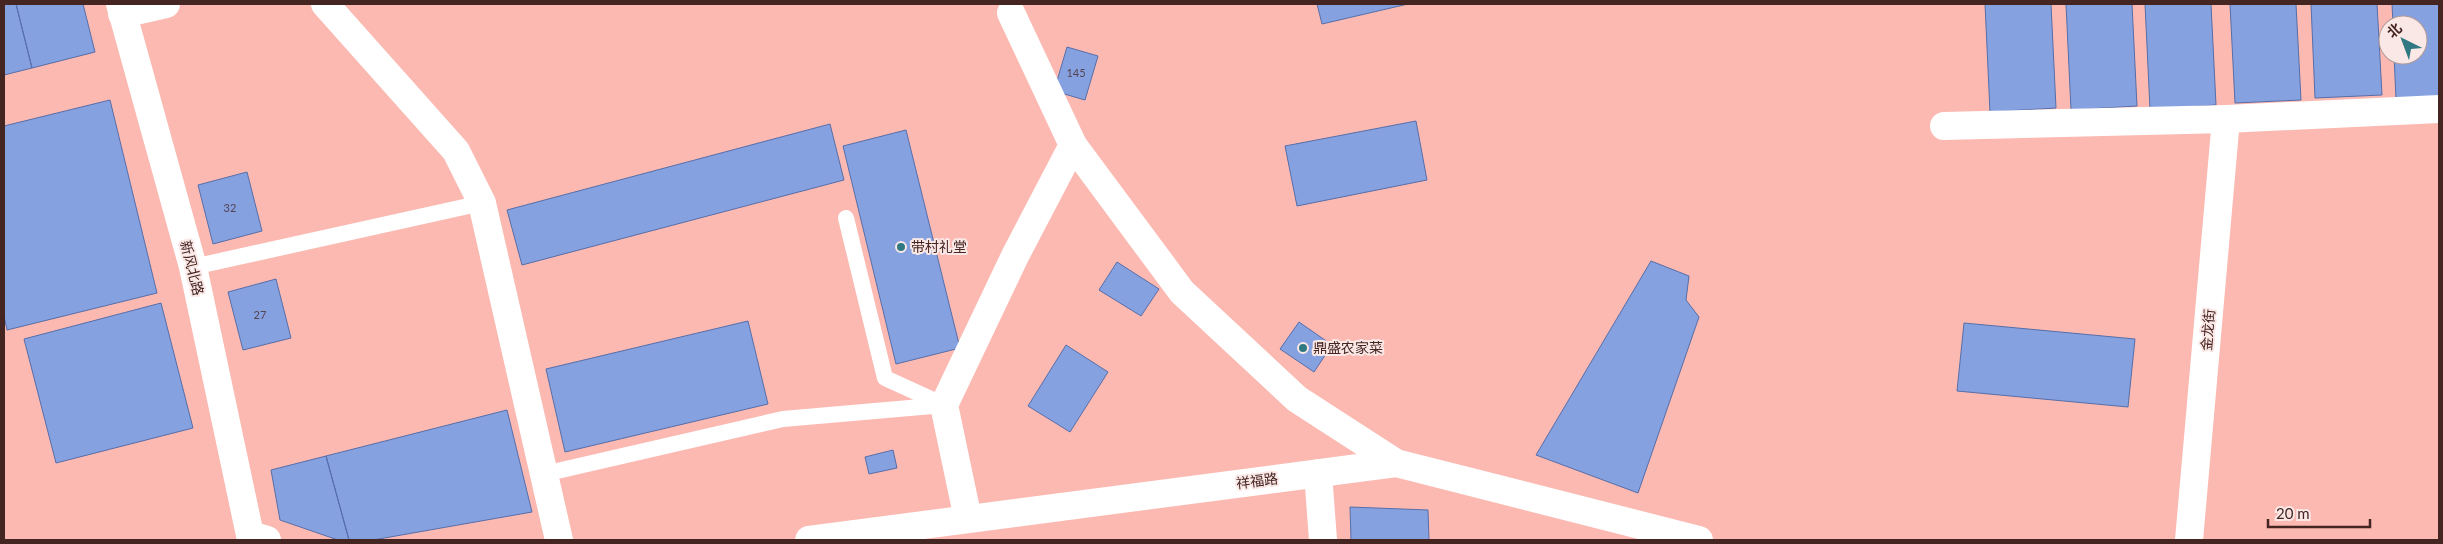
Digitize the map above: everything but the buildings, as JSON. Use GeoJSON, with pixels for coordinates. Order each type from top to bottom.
{"type":"FeatureCollection","features":[{"type":"Feature","properties":{"kind":"street"},"geometry":{"type":"LineString","coordinates":[[121,9],[166,4]]}},
{"type":"Feature","properties":{"kind":"street"},"geometry":{"type":"LineString","coordinates":[[325,4],[456,151],[482,203],[559,540]]}},
{"type":"Feature","properties":{"kind":"street","name":"新风北路"},"geometry":{"type":"LineString","coordinates":[[121,9],[193,267],[259,538]]}},
{"type":"Feature","properties":{"kind":"street"},"geometry":{"type":"LineString","coordinates":[[1011,9],[1073,145],[1182,292],[1297,399],[1396,463]]}},
{"type":"Feature","properties":{"kind":"street"},"geometry":{"type":"LineString","coordinates":[[1944,126],[2226,119],[2439,109]]}},
{"type":"Feature","properties":{"kind":"street","name":"金龙街"},"geometry":{"type":"LineString","coordinates":[[2189,540],[2226,119]]}},
{"type":"Feature","properties":{"kind":"street"},"geometry":{"type":"LineString","coordinates":[[968,519],[944,405],[1015,256],[1073,145]]}},
{"type":"Feature","properties":{"kind":"street","name":"祥福路"},"geometry":{"type":"LineString","coordinates":[[809,540],[1396,463],[1699,540]]}},
{"type":"Feature","properties":{"kind":"street"},"geometry":{"type":"LineString","coordinates":[[1318,473],[1323,540]]}},
{"type":"Feature","properties":{"kind":"lane"},"geometry":{"type":"LineString","coordinates":[[193,267],[482,203]]}},
{"type":"Feature","properties":{"kind":"lane"},"geometry":{"type":"LineString","coordinates":[[846,218],[885,378],[944,405]]}},
{"type":"Feature","properties":{"kind":"lane"},"geometry":{"type":"LineString","coordinates":[[544,474],[783,419],[944,405]]}},
{"type":"Feature","properties":{"kind":"place","name":"带村礼堂"},"geometry":{"type":"Point","coordinates":[901,247]}},
{"type":"Feature","properties":{"kind":"place","name":"鼎盛农家菜"},"geometry":{"type":"Point","coordinates":[1303,348]}}]}
